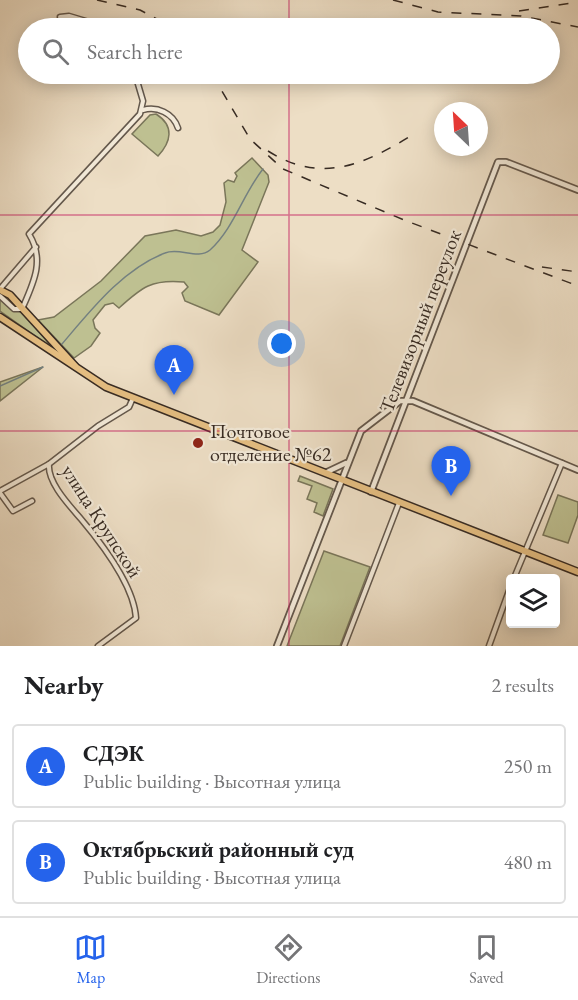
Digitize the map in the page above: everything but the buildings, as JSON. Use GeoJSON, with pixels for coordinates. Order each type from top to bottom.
{"type":"FeatureCollection","features":[{"type":"Feature","properties":{"kind":"main road"},"geometry":{"type":"LineString","coordinates":[[0,289],[15,300],[84,375]]}},
{"type":"Feature","properties":{"kind":"main road"},"geometry":{"type":"LineString","coordinates":[[0,317],[84,375],[133,398],[578,572]]}},
{"type":"Feature","properties":{"kind":"street"},"geometry":{"type":"LineString","coordinates":[[60,16],[76,18]]}},
{"type":"Feature","properties":{"kind":"street"},"geometry":{"type":"LineString","coordinates":[[0,297],[14,309],[22,309],[40,259],[37,246],[29,234],[142,111],[143,101],[138,84]]}},
{"type":"Feature","properties":{"kind":"street"},"geometry":{"type":"LineString","coordinates":[[142,111],[159,109],[175,119],[178,128]]}},
{"type":"Feature","properties":{"kind":"street","name":"Телевизорный переулок"},"geometry":{"type":"LineString","coordinates":[[371,492],[498,162],[506,162],[578,190]]}},
{"type":"Feature","properties":{"kind":"street"},"geometry":{"type":"LineString","coordinates":[[0,289],[37,246]]}},
{"type":"Feature","properties":{"kind":"street"},"geometry":{"type":"LineString","coordinates":[[15,300],[28,295]]}},
{"type":"Feature","properties":{"kind":"street","name":"улица Крупской"},"geometry":{"type":"LineString","coordinates":[[32,501],[13,511],[0,492],[48,464],[98,426],[129,407],[133,398]]}},
{"type":"Feature","properties":{"kind":"street"},"geometry":{"type":"LineString","coordinates":[[277,646],[361,430],[406,399],[578,470]]}},
{"type":"Feature","properties":{"kind":"street"},"geometry":{"type":"LineString","coordinates":[[320,472],[333,472],[348,461]]}},
{"type":"Feature","properties":{"kind":"street"},"geometry":{"type":"LineString","coordinates":[[516,574],[562,463]]}},
{"type":"Feature","properties":{"kind":"street","name":"улица Крупской"},"geometry":{"type":"LineString","coordinates":[[48,464],[49,472],[66,500],[118,572],[135,603],[136,618],[98,646]]}},
{"type":"Feature","properties":{"kind":"street"},"geometry":{"type":"LineString","coordinates":[[344,646],[399,502]]}},
{"type":"Feature","properties":{"kind":"street"},"geometry":{"type":"LineString","coordinates":[[489,646],[506,599]]}},
{"type":"Feature","properties":{"kind":"green space"},"geometry":{"type":"Polygon","coordinates":[[[156,114],[166,124],[169,134],[166,145],[158,156],[132,134],[150,115],[156,114]]]}},
{"type":"Feature","properties":{"kind":"green space"},"geometry":{"type":"Polygon","coordinates":[[[252,158],[268,175],[269,182],[242,250],[258,262],[219,315],[185,301],[182,293],[188,287],[184,282],[155,283],[141,290],[119,308],[113,303],[105,305],[93,320],[95,328],[100,333],[91,346],[74,358],[38,320],[54,317],[101,281],[145,236],[176,230],[201,236],[213,232],[220,225],[226,202],[224,183],[228,180],[234,182],[237,176],[235,173],[252,158]]]}},
{"type":"Feature","properties":{"kind":"green space"},"geometry":{"type":"Polygon","coordinates":[[[0,298],[10,308],[20,310],[55,350],[0,311],[0,298]]]}},
{"type":"Feature","properties":{"kind":"green space"},"geometry":{"type":"Polygon","coordinates":[[[43,367],[0,401],[0,382],[43,367]]]}},
{"type":"Feature","properties":{"kind":"green space"},"geometry":{"type":"Polygon","coordinates":[[[300,476],[333,489],[323,516],[314,512],[317,503],[307,499],[312,486],[298,481],[300,476]]]}},
{"type":"Feature","properties":{"kind":"green space"},"geometry":{"type":"Polygon","coordinates":[[[558,495],[578,502],[578,515],[568,543],[543,535],[558,495]]]}},
{"type":"Feature","properties":{"kind":"green space"},"geometry":{"type":"Polygon","coordinates":[[[324,551],[370,567],[340,646],[287,646],[324,551]]]}},
{"type":"Feature","properties":{"kind":"waterway"},"geometry":{"type":"LineString","coordinates":[[62,344],[109,292],[135,269],[165,253],[176,251],[200,254],[210,250],[226,232],[263,169]]}},
{"type":"Feature","properties":{"kind":"waterway"},"geometry":{"type":"LineString","coordinates":[[0,386],[43,367]]}},
{"type":"Feature","properties":{"kind":"railway"},"geometry":{"type":"LineString","coordinates":[[97,0],[140,10],[155,18]]}},
{"type":"Feature","properties":{"kind":"railway"},"geometry":{"type":"LineString","coordinates":[[393,0],[438,12],[531,18]]}},
{"type":"Feature","properties":{"kind":"railway"},"geometry":{"type":"LineString","coordinates":[[519,11],[578,2]]}},
{"type":"Feature","properties":{"kind":"railway"},"geometry":{"type":"LineString","coordinates":[[560,24],[578,27]]}},
{"type":"Feature","properties":{"kind":"railway"},"geometry":{"type":"LineString","coordinates":[[218,84],[250,139],[283,169],[404,220],[578,286]]}},
{"type":"Feature","properties":{"kind":"railway"},"geometry":{"type":"LineString","coordinates":[[268,151],[307,167],[343,167],[361,162],[414,134]]}},
{"type":"Feature","properties":{"kind":"railway"},"geometry":{"type":"LineString","coordinates":[[542,267],[578,272]]}},
{"type":"Feature","properties":{"kind":"place","name":"СДЭК"},"geometry":{"type":"Point","coordinates":[174,395]}},
{"type":"Feature","properties":{"kind":"place","name":"Почтовое отделение №62"},"geometry":{"type":"Point","coordinates":[198,443]}},
{"type":"Feature","properties":{"kind":"place","name":"Октябрьский районный суд"},"geometry":{"type":"Point","coordinates":[451,496]}}]}
